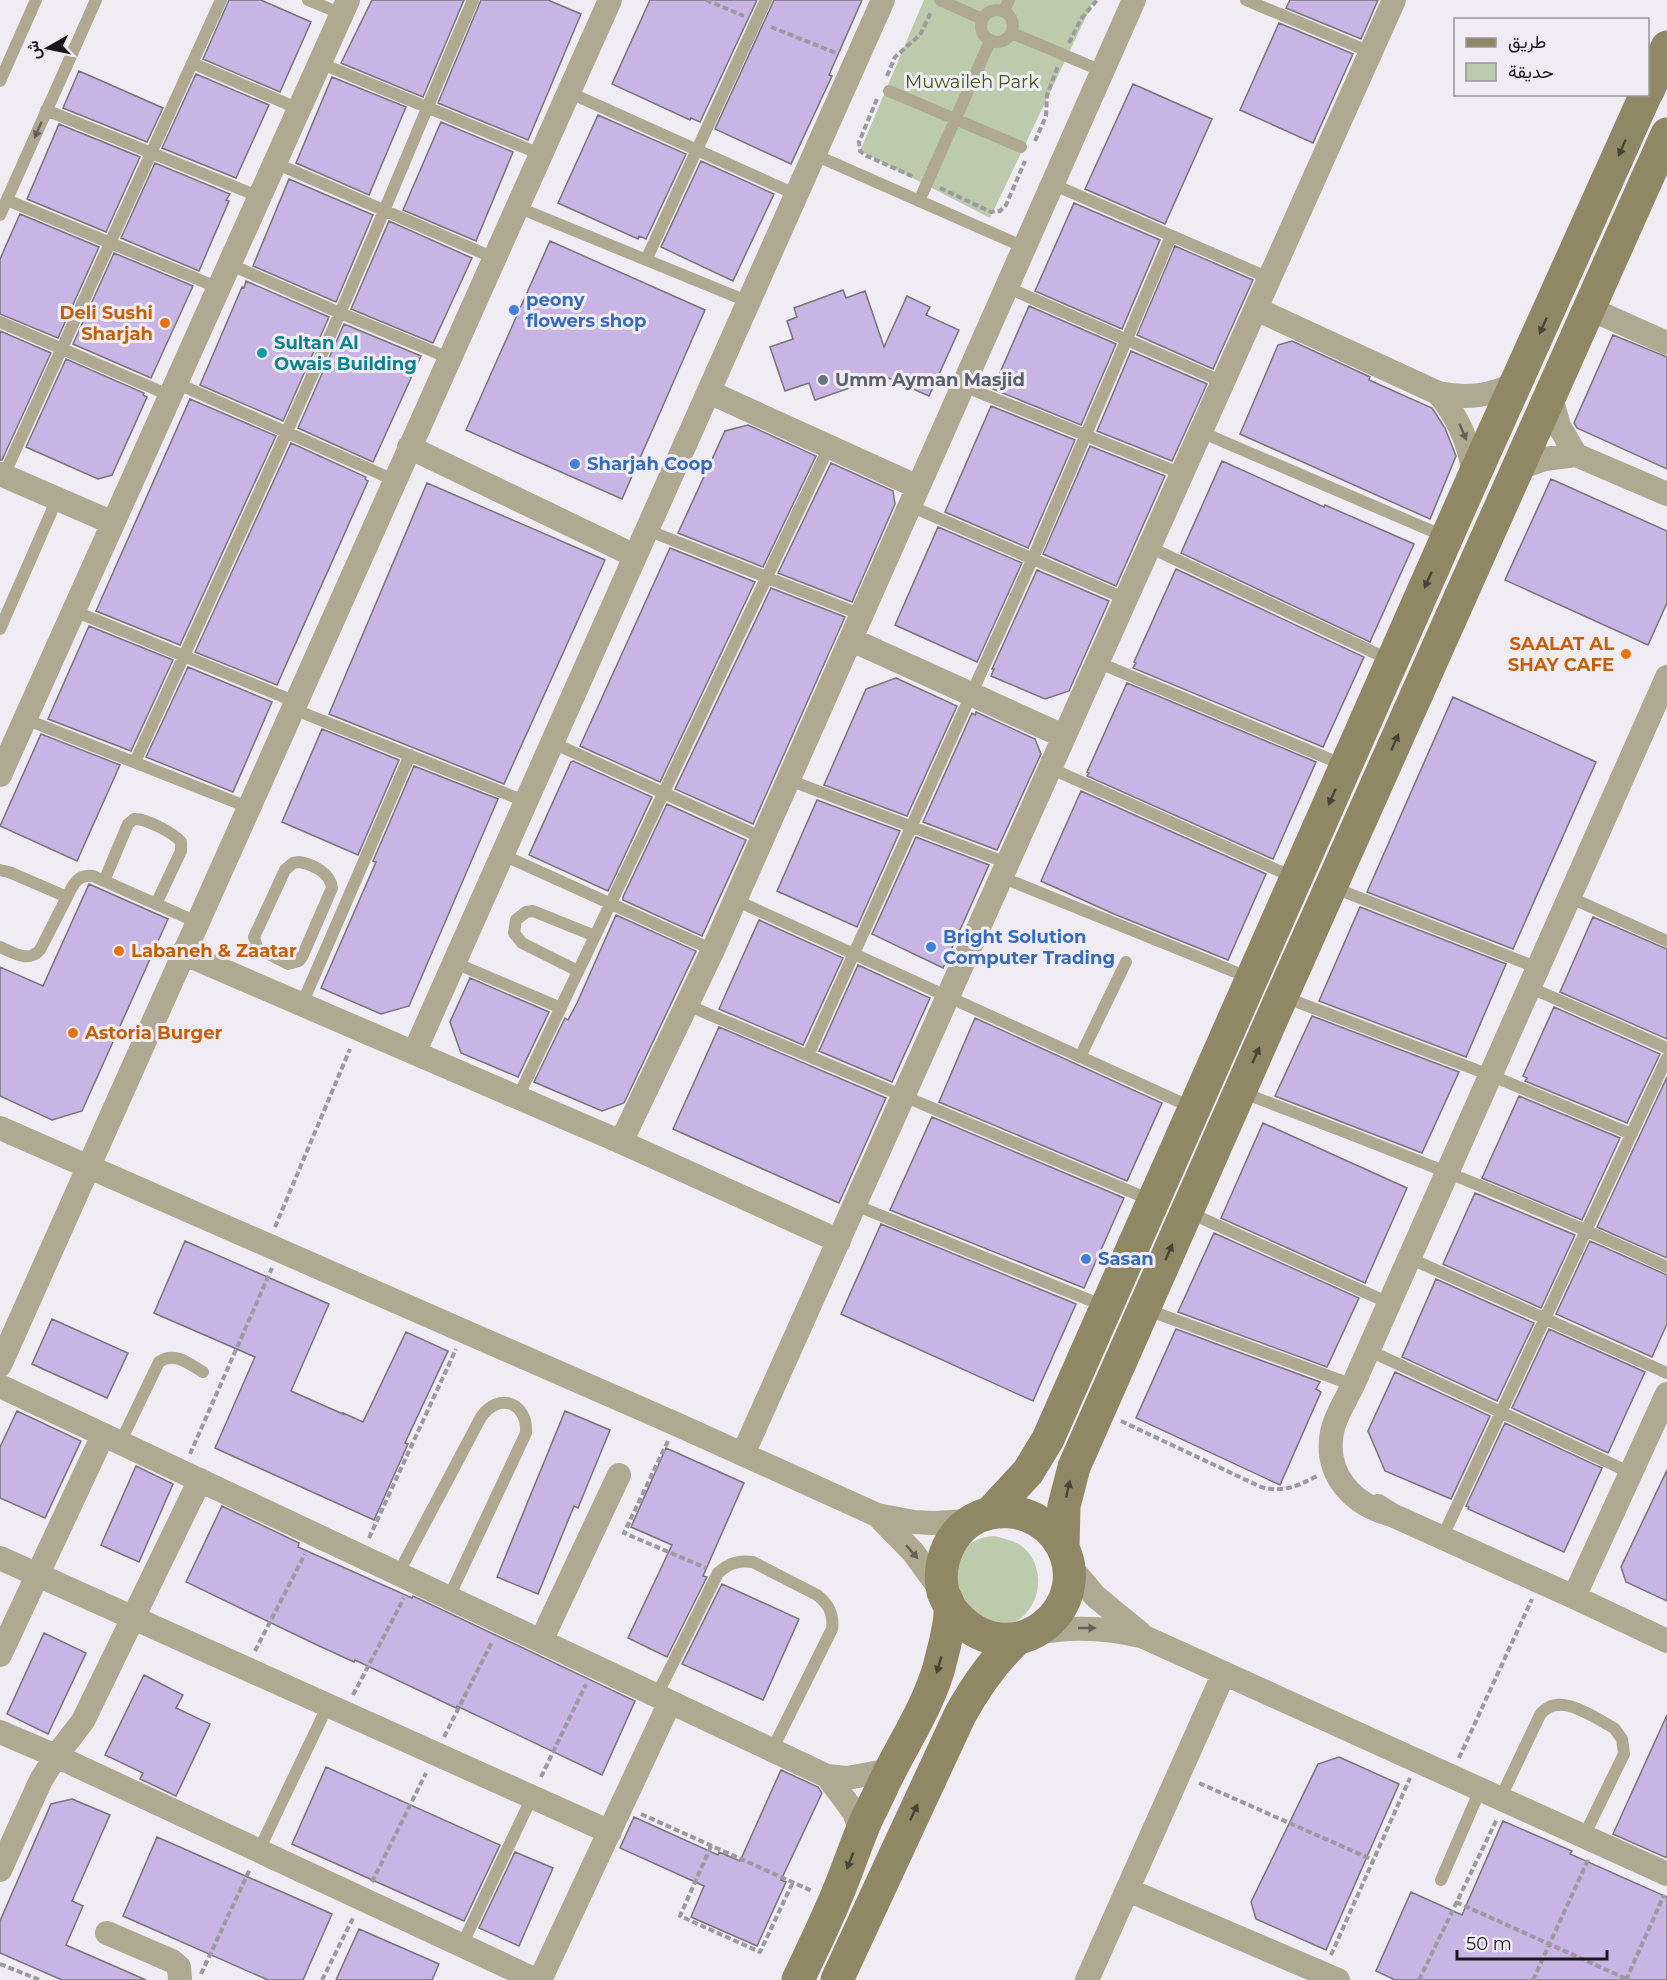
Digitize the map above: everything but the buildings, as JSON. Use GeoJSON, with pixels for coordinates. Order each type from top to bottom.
{"type":"FeatureCollection","features":[{"type":"Feature","properties":{"kind":"main road"},"geometry":{"type":"LineString","coordinates":[[1649,88],[1667,47]]}},
{"type":"Feature","properties":{"kind":"main road"},"geometry":{"type":"LineString","coordinates":[[1023,1637],[1002,1640],[986,1637],[959,1620],[947,1600],[941,1577],[943,1560],[949,1545],[958,1532],[980,1517],[1016,1486],[1038,1456],[1646,96]]}},
{"type":"Feature","properties":{"kind":"main road"},"geometry":{"type":"LineString","coordinates":[[837,1980],[960,1715],[985,1674],[1000,1655],[1023,1637],[1042,1628],[1061,1606],[1069,1579],[1065,1556],[1064,1506],[1074,1467],[1516,469],[1667,134]]}},
{"type":"Feature","properties":{"kind":"main road"},"geometry":{"type":"LineString","coordinates":[[1282,996],[1272,990],[1269,979],[1292,925],[1295,908],[1294,884]]}},
{"type":"Feature","properties":{"kind":"main road"},"geometry":{"type":"LineString","coordinates":[[980,1517],[1011,1512],[1032,1517],[1049,1530],[1065,1556]]}},
{"type":"Feature","properties":{"kind":"main road"},"geometry":{"type":"LineString","coordinates":[[798,1980],[834,1901],[861,1831],[930,1692],[943,1651],[947,1600]]}},
{"type":"Feature","properties":{"kind":"street"},"geometry":{"type":"LineString","coordinates":[[0,1365],[610,0]]}},
{"type":"Feature","properties":{"kind":"street"},"geometry":{"type":"LineString","coordinates":[[414,1053],[883,0]]}},
{"type":"Feature","properties":{"kind":"street"},"geometry":{"type":"LineString","coordinates":[[621,1142],[713,950],[1134,0]]}},
{"type":"Feature","properties":{"kind":"street"},"geometry":{"type":"LineString","coordinates":[[743,1454],[1394,0]]}},
{"type":"Feature","properties":{"kind":"street"},"geometry":{"type":"LineString","coordinates":[[0,775],[345,7]]}},
{"type":"Feature","properties":{"kind":"street"},"geometry":{"type":"LineString","coordinates":[[1588,308],[1667,344]]}},
{"type":"Feature","properties":{"kind":"street"},"geometry":{"type":"LineString","coordinates":[[1256,309],[1438,393],[1465,397],[1479,396],[1517,384]]}},
{"type":"Feature","properties":{"kind":"street"},"geometry":{"type":"LineString","coordinates":[[709,392],[829,447],[914,497]]}},
{"type":"Feature","properties":{"kind":"street"},"geometry":{"type":"LineString","coordinates":[[1438,393],[1463,432],[1474,476]]}},
{"type":"Feature","properties":{"kind":"street"},"geometry":{"type":"LineString","coordinates":[[1550,394],[1559,426],[1576,455]]}},
{"type":"Feature","properties":{"kind":"street"},"geometry":{"type":"LineString","coordinates":[[409,447],[635,556]]}},
{"type":"Feature","properties":{"kind":"street"},"geometry":{"type":"LineString","coordinates":[[1516,469],[1545,459],[1576,455],[1667,494]]}},
{"type":"Feature","properties":{"kind":"street"},"geometry":{"type":"LineString","coordinates":[[2,474],[113,523]]}},
{"type":"Feature","properties":{"kind":"street"},"geometry":{"type":"LineString","coordinates":[[852,640],[1063,736]]}},
{"type":"Feature","properties":{"kind":"street"},"geometry":{"type":"LineString","coordinates":[[1667,677],[1337,1416],[1331,1433],[1330,1450],[1334,1467],[1341,1481],[1350,1494],[1369,1508],[1392,1515],[1667,1641]]}},
{"type":"Feature","properties":{"kind":"street"},"geometry":{"type":"LineString","coordinates":[[185,954],[621,1142],[839,1241]]}},
{"type":"Feature","properties":{"kind":"street"},"geometry":{"type":"LineString","coordinates":[[0,1128],[676,1424],[877,1515],[923,1523],[980,1517]]}},
{"type":"Feature","properties":{"kind":"street"},"geometry":{"type":"LineString","coordinates":[[0,1386],[827,1776],[847,1778],[891,1770]]}},
{"type":"Feature","properties":{"kind":"street"},"geometry":{"type":"LineString","coordinates":[[1349,1393],[1341,1431],[1346,1460],[1351,1473],[1368,1497],[1392,1515]]}},
{"type":"Feature","properties":{"kind":"street"},"geometry":{"type":"LineString","coordinates":[[1574,1597],[1667,1394]]}},
{"type":"Feature","properties":{"kind":"street"},"geometry":{"type":"LineString","coordinates":[[0,1655],[38,1575],[112,1439]]}},
{"type":"Feature","properties":{"kind":"street"},"geometry":{"type":"LineString","coordinates":[[541,1641],[619,1475]]}},
{"type":"Feature","properties":{"kind":"street"},"geometry":{"type":"LineString","coordinates":[[0,1869],[41,1780],[56,1755],[83,1721],[134,1618],[191,1476]]}},
{"type":"Feature","properties":{"kind":"street"},"geometry":{"type":"LineString","coordinates":[[877,1515],[913,1552],[947,1600]]}},
{"type":"Feature","properties":{"kind":"street"},"geometry":{"type":"LineString","coordinates":[[1065,1556],[1095,1596],[1144,1637]]}},
{"type":"Feature","properties":{"kind":"street"},"geometry":{"type":"LineString","coordinates":[[0,1558],[610,1832]]}},
{"type":"Feature","properties":{"kind":"street"},"geometry":{"type":"LineString","coordinates":[[1023,1637],[1052,1630],[1098,1628],[1144,1637],[1667,1874]]}},
{"type":"Feature","properties":{"kind":"street"},"geometry":{"type":"LineString","coordinates":[[1087,1980],[1224,1673]]}},
{"type":"Feature","properties":{"kind":"street"},"geometry":{"type":"LineString","coordinates":[[0,1732],[56,1755],[538,1980],[610,1832],[664,1699]]}},
{"type":"Feature","properties":{"kind":"street"},"geometry":{"type":"LineString","coordinates":[[827,1776],[854,1812],[861,1831]]}},
{"type":"Feature","properties":{"kind":"street"},"geometry":{"type":"LineString","coordinates":[[1128,1890],[1330,1977]]}},
{"type":"Feature","properties":{"kind":"street"},"geometry":{"type":"LineString","coordinates":[[107,1933],[172,1960],[179,1967],[180,1980]]}},
{"type":"Feature","properties":{"kind":"lane"},"geometry":{"type":"LineString","coordinates":[[0,81],[36,0]]}},
{"type":"Feature","properties":{"kind":"lane"},"geometry":{"type":"LineString","coordinates":[[0,215],[96,0]]}},
{"type":"Feature","properties":{"kind":"lane"},"geometry":{"type":"LineString","coordinates":[[2,474],[221,0]]}},
{"type":"Feature","properties":{"kind":"lane"},"geometry":{"type":"LineString","coordinates":[[308,0],[345,7]]}},
{"type":"Feature","properties":{"kind":"lane"},"geometry":{"type":"LineString","coordinates":[[135,762],[340,314],[473,0]]}},
{"type":"Feature","properties":{"kind":"lane"},"geometry":{"type":"LineString","coordinates":[[646,260],[766,0]]}},
{"type":"Feature","properties":{"kind":"lane"},"geometry":{"type":"LineString","coordinates":[[1246,0],[1370,52]]}},
{"type":"Feature","properties":{"kind":"lane"},"geometry":{"type":"LineString","coordinates":[[936,4],[982,19]]}},
{"type":"Feature","properties":{"kind":"lane"},"geometry":{"type":"LineString","coordinates":[[1006,6],[1012,21],[1012,33],[1003,41],[990,41],[982,32],[982,19],[991,11],[1006,6]]}},
{"type":"Feature","properties":{"kind":"lane"},"geometry":{"type":"LineString","coordinates":[[1012,33],[1102,71]]}},
{"type":"Feature","properties":{"kind":"lane"},"geometry":{"type":"LineString","coordinates":[[919,201],[990,41]]}},
{"type":"Feature","properties":{"kind":"lane"},"geometry":{"type":"LineString","coordinates":[[192,63],[299,109]]}},
{"type":"Feature","properties":{"kind":"lane"},"geometry":{"type":"LineString","coordinates":[[320,63],[540,154]]}},
{"type":"Feature","properties":{"kind":"lane"},"geometry":{"type":"LineString","coordinates":[[887,86],[955,119],[1022,147]]}},
{"type":"Feature","properties":{"kind":"lane"},"geometry":{"type":"LineString","coordinates":[[568,92],[797,195]]}},
{"type":"Feature","properties":{"kind":"lane"},"geometry":{"type":"LineString","coordinates":[[46,110],[260,197]]}},
{"type":"Feature","properties":{"kind":"lane"},"geometry":{"type":"LineString","coordinates":[[815,155],[1024,247]]}},
{"type":"Feature","properties":{"kind":"lane"},"geometry":{"type":"LineString","coordinates":[[275,163],[494,258]]}},
{"type":"Feature","properties":{"kind":"lane"},"geometry":{"type":"LineString","coordinates":[[1052,184],[1269,278]]}},
{"type":"Feature","properties":{"kind":"lane"},"geometry":{"type":"LineString","coordinates":[[7,200],[219,288]]}},
{"type":"Feature","properties":{"kind":"lane"},"geometry":{"type":"LineString","coordinates":[[517,207],[749,302]]}},
{"type":"Feature","properties":{"kind":"lane"},"geometry":{"type":"LineString","coordinates":[[808,1055],[1032,558],[1172,236]]}},
{"type":"Feature","properties":{"kind":"lane"},"geometry":{"type":"LineString","coordinates":[[229,264],[340,314],[449,358]]}},
{"type":"Feature","properties":{"kind":"lane"},"geometry":{"type":"LineString","coordinates":[[1006,287],[1223,382]]}},
{"type":"Feature","properties":{"kind":"lane"},"geometry":{"type":"LineString","coordinates":[[0,322],[61,348],[286,433],[394,480]]}},
{"type":"Feature","properties":{"kind":"lane"},"geometry":{"type":"LineString","coordinates":[[963,386],[1182,474]]}},
{"type":"Feature","properties":{"kind":"lane"},"geometry":{"type":"LineString","coordinates":[[1201,432],[1447,537]]}},
{"type":"Feature","properties":{"kind":"lane"},"geometry":{"type":"LineString","coordinates":[[518,1097],[829,447]]}},
{"type":"Feature","properties":{"kind":"lane"},"geometry":{"type":"LineString","coordinates":[[914,497],[1032,558],[1126,599]]}},
{"type":"Feature","properties":{"kind":"lane"},"geometry":{"type":"LineString","coordinates":[[0,629],[57,499]]}},
{"type":"Feature","properties":{"kind":"lane"},"geometry":{"type":"LineString","coordinates":[[647,530],[862,615]]}},
{"type":"Feature","properties":{"kind":"lane"},"geometry":{"type":"LineString","coordinates":[[1149,547],[1392,661]]}},
{"type":"Feature","properties":{"kind":"lane"},"geometry":{"type":"LineString","coordinates":[[74,611],[410,755],[527,802]]}},
{"type":"Feature","properties":{"kind":"lane"},"geometry":{"type":"LineString","coordinates":[[1097,662],[1346,766]]}},
{"type":"Feature","properties":{"kind":"lane"},"geometry":{"type":"LineString","coordinates":[[25,719],[250,808]]}},
{"type":"Feature","properties":{"kind":"lane"},"geometry":{"type":"LineString","coordinates":[[553,743],[763,838]]}},
{"type":"Feature","properties":{"kind":"lane"},"geometry":{"type":"LineString","coordinates":[[302,1004],[410,755]]}},
{"type":"Feature","properties":{"kind":"lane"},"geometry":{"type":"LineString","coordinates":[[1050,768],[1294,884]]}},
{"type":"Feature","properties":{"kind":"lane"},"geometry":{"type":"LineString","coordinates":[[789,780],[911,826],[1004,870],[1251,979]]}},
{"type":"Feature","properties":{"kind":"lane"},"geometry":{"type":"LineString","coordinates":[[104,881],[128,824],[134,819],[142,819],[175,835],[181,842],[181,851],[156,904]]}},
{"type":"Feature","properties":{"kind":"lane"},"geometry":{"type":"LineString","coordinates":[[503,855],[713,950]]}},
{"type":"Feature","properties":{"kind":"lane"},"geometry":{"type":"LineString","coordinates":[[299,862],[326,874],[330,878],[332,888],[305,950],[299,961],[288,964],[262,951],[255,943],[254,937],[285,870],[293,863],[299,862]]}},
{"type":"Feature","properties":{"kind":"lane"},"geometry":{"type":"LineString","coordinates":[[0,870],[67,897]]}},
{"type":"Feature","properties":{"kind":"lane"},"geometry":{"type":"LineString","coordinates":[[0,947],[22,957],[37,954],[74,883],[82,877],[93,876],[199,923]]}},
{"type":"Feature","properties":{"kind":"lane"},"geometry":{"type":"LineString","coordinates":[[1331,887],[1534,977],[1667,1048]]}},
{"type":"Feature","properties":{"kind":"lane"},"geometry":{"type":"LineString","coordinates":[[1569,897],[1667,941]]}},
{"type":"Feature","properties":{"kind":"lane"},"geometry":{"type":"LineString","coordinates":[[735,900],[1194,1109]]}},
{"type":"Feature","properties":{"kind":"lane"},"geometry":{"type":"LineString","coordinates":[[578,971],[522,944],[514,933],[516,920],[526,912],[533,911],[595,936]]}},
{"type":"Feature","properties":{"kind":"lane"},"geometry":{"type":"LineString","coordinates":[[305,950],[322,958]]}},
{"type":"Feature","properties":{"kind":"lane"},"geometry":{"type":"LineString","coordinates":[[1080,1057],[1126,962]]}},
{"type":"Feature","properties":{"kind":"lane"},"geometry":{"type":"LineString","coordinates":[[455,963],[561,1008]]}},
{"type":"Feature","properties":{"kind":"lane"},"geometry":{"type":"LineString","coordinates":[[1282,996],[1490,1075],[1631,1134]]}},
{"type":"Feature","properties":{"kind":"lane"},"geometry":{"type":"LineString","coordinates":[[687,1005],[1153,1201]]}},
{"type":"Feature","properties":{"kind":"lane"},"geometry":{"type":"LineString","coordinates":[[1442,1538],[1667,1058]]}},
{"type":"Feature","properties":{"kind":"lane"},"geometry":{"type":"LineString","coordinates":[[1240,1091],[1448,1171],[1667,1267]]}},
{"type":"Feature","properties":{"kind":"lane"},"geometry":{"type":"LineString","coordinates":[[855,1205],[1106,1307]]}},
{"type":"Feature","properties":{"kind":"lane"},"geometry":{"type":"LineString","coordinates":[[1187,1211],[1389,1303]]}},
{"type":"Feature","properties":{"kind":"lane"},"geometry":{"type":"LineString","coordinates":[[1409,1258],[1667,1373]]}},
{"type":"Feature","properties":{"kind":"lane"},"geometry":{"type":"LineString","coordinates":[[1144,1309],[1349,1393]]}},
{"type":"Feature","properties":{"kind":"lane"},"geometry":{"type":"LineString","coordinates":[[1368,1350],[1631,1473]]}},
{"type":"Feature","properties":{"kind":"lane"},"geometry":{"type":"LineString","coordinates":[[112,1439],[159,1362],[174,1357],[203,1372]]}},
{"type":"Feature","properties":{"kind":"lane"},"geometry":{"type":"LineString","coordinates":[[405,1577],[481,1417],[487,1408],[496,1404],[506,1402],[516,1406],[523,1413],[527,1423],[526,1433],[449,1598]]}},
{"type":"Feature","properties":{"kind":"lane"},"geometry":{"type":"LineString","coordinates":[[664,1699],[718,1573],[730,1564],[753,1562],[817,1595],[825,1601],[831,1610],[833,1619],[832,1629],[772,1750]]}},
{"type":"Feature","properties":{"kind":"lane"},"geometry":{"type":"LineString","coordinates":[[1441,1880],[1495,1796],[1540,1715],[1555,1704],[1568,1705],[1614,1728],[1619,1733],[1625,1747],[1622,1761],[1590,1839]]}},
{"type":"Feature","properties":{"kind":"lane"},"geometry":{"type":"LineString","coordinates":[[259,1850],[336,1708]]}},
{"type":"Feature","properties":{"kind":"lane"},"geometry":{"type":"LineString","coordinates":[[462,1945],[531,1797]]}},
{"type":"Feature","properties":{"kind":"path"},"geometry":{"type":"LineString","coordinates":[[706,0],[856,62]]}},
{"type":"Feature","properties":{"kind":"path"},"geometry":{"type":"LineString","coordinates":[[878,98],[859,142],[860,151],[991,212],[1000,211],[1046,116],[1048,91],[1078,22],[1097,0]]}},
{"type":"Feature","properties":{"kind":"path"},"geometry":{"type":"LineString","coordinates":[[887,86],[895,57],[920,35],[936,4]]}},
{"type":"Feature","properties":{"kind":"path"},"geometry":{"type":"LineString","coordinates":[[191,1476],[273,1248],[358,1029]]}},
{"type":"Feature","properties":{"kind":"path"},"geometry":{"type":"LineString","coordinates":[[360,1556],[464,1332]]}},
{"type":"Feature","properties":{"kind":"path"},"geometry":{"type":"LineString","coordinates":[[1099,1410],[1261,1488],[1271,1490],[1292,1488],[1334,1467]]}},
{"type":"Feature","properties":{"kind":"path"},"geometry":{"type":"LineString","coordinates":[[676,1424],[624,1533],[718,1573]]}},
{"type":"Feature","properties":{"kind":"path"},"geometry":{"type":"LineString","coordinates":[[247,1668],[315,1534]]}},
{"type":"Feature","properties":{"kind":"path"},"geometry":{"type":"LineString","coordinates":[[336,1708],[405,1577]]}},
{"type":"Feature","properties":{"kind":"path"},"geometry":{"type":"LineString","coordinates":[[1451,1776],[1540,1582]]}},
{"type":"Feature","properties":{"kind":"path"},"geometry":{"type":"LineString","coordinates":[[322,1980],[502,1623]]}},
{"type":"Feature","properties":{"kind":"path"},"geometry":{"type":"LineString","coordinates":[[531,1797],[595,1666]]}},
{"type":"Feature","properties":{"kind":"path"},"geometry":{"type":"LineString","coordinates":[[1330,1977],[1373,1860],[1418,1761]]}},
{"type":"Feature","properties":{"kind":"path"},"geometry":{"type":"LineString","coordinates":[[1179,1774],[1373,1860]]}},
{"type":"Feature","properties":{"kind":"path"},"geometry":{"type":"LineString","coordinates":[[1419,1980],[1456,1902],[1495,1796]]}},
{"type":"Feature","properties":{"kind":"path"},"geometry":{"type":"LineString","coordinates":[[621,1805],[834,1901]]}},
{"type":"Feature","properties":{"kind":"path"},"geometry":{"type":"LineString","coordinates":[[1533,1980],[1550,1944],[1590,1839]]}},
{"type":"Feature","properties":{"kind":"path"},"geometry":{"type":"LineString","coordinates":[[711,1846],[680,1916],[760,1952],[793,1882]]}},
{"type":"Feature","properties":{"kind":"path"},"geometry":{"type":"LineString","coordinates":[[199,1980],[259,1850]]}},
{"type":"Feature","properties":{"kind":"path"},"geometry":{"type":"LineString","coordinates":[[1456,1902],[1627,1980],[1667,1889]]}},
{"type":"Feature","properties":{"kind":"path"},"geometry":{"type":"LineString","coordinates":[[0,1964],[40,1980]]}},
{"type":"Feature","properties":{"kind":"green space","name":"Muwaileh Park"},"geometry":{"type":"Polygon","coordinates":[[[924,0],[1094,0],[990,218],[860,151],[924,0]]]}},
{"type":"Feature","properties":{"kind":"green space"},"geometry":{"type":"Polygon","coordinates":[[[994,1536],[1020,1545],[1027,1551],[1037,1571],[1037,1593],[1033,1604],[1018,1620],[1004,1626],[970,1621],[949,1572],[971,1543],[994,1536]]]}},
{"type":"Feature","properties":{"kind":"place","name":"peony flowers shop"},"geometry":{"type":"Point","coordinates":[514,310]}},
{"type":"Feature","properties":{"kind":"place","name":"Deli Sushi Sharjah"},"geometry":{"type":"Point","coordinates":[165,323]}},
{"type":"Feature","properties":{"kind":"place","name":"Sultan Al Owais Building"},"geometry":{"type":"Point","coordinates":[262,353]}},
{"type":"Feature","properties":{"kind":"place","name":"Umm Ayman Masjid"},"geometry":{"type":"Point","coordinates":[823,380]}},
{"type":"Feature","properties":{"kind":"place","name":"Sharjah Coop"},"geometry":{"type":"Point","coordinates":[575,464]}},
{"type":"Feature","properties":{"kind":"place","name":"SAALAT AL SHAY CAFE"},"geometry":{"type":"Point","coordinates":[1626,654]}},
{"type":"Feature","properties":{"kind":"place","name":"Bright Solution Computer Trading"},"geometry":{"type":"Point","coordinates":[931,947]}},
{"type":"Feature","properties":{"kind":"place","name":"Labaneh & Zaatar"},"geometry":{"type":"Point","coordinates":[119,951]}},
{"type":"Feature","properties":{"kind":"place","name":"Astoria Burger"},"geometry":{"type":"Point","coordinates":[73,1033]}},
{"type":"Feature","properties":{"kind":"place","name":"Sasan"},"geometry":{"type":"Point","coordinates":[1086,1259]}}]}
